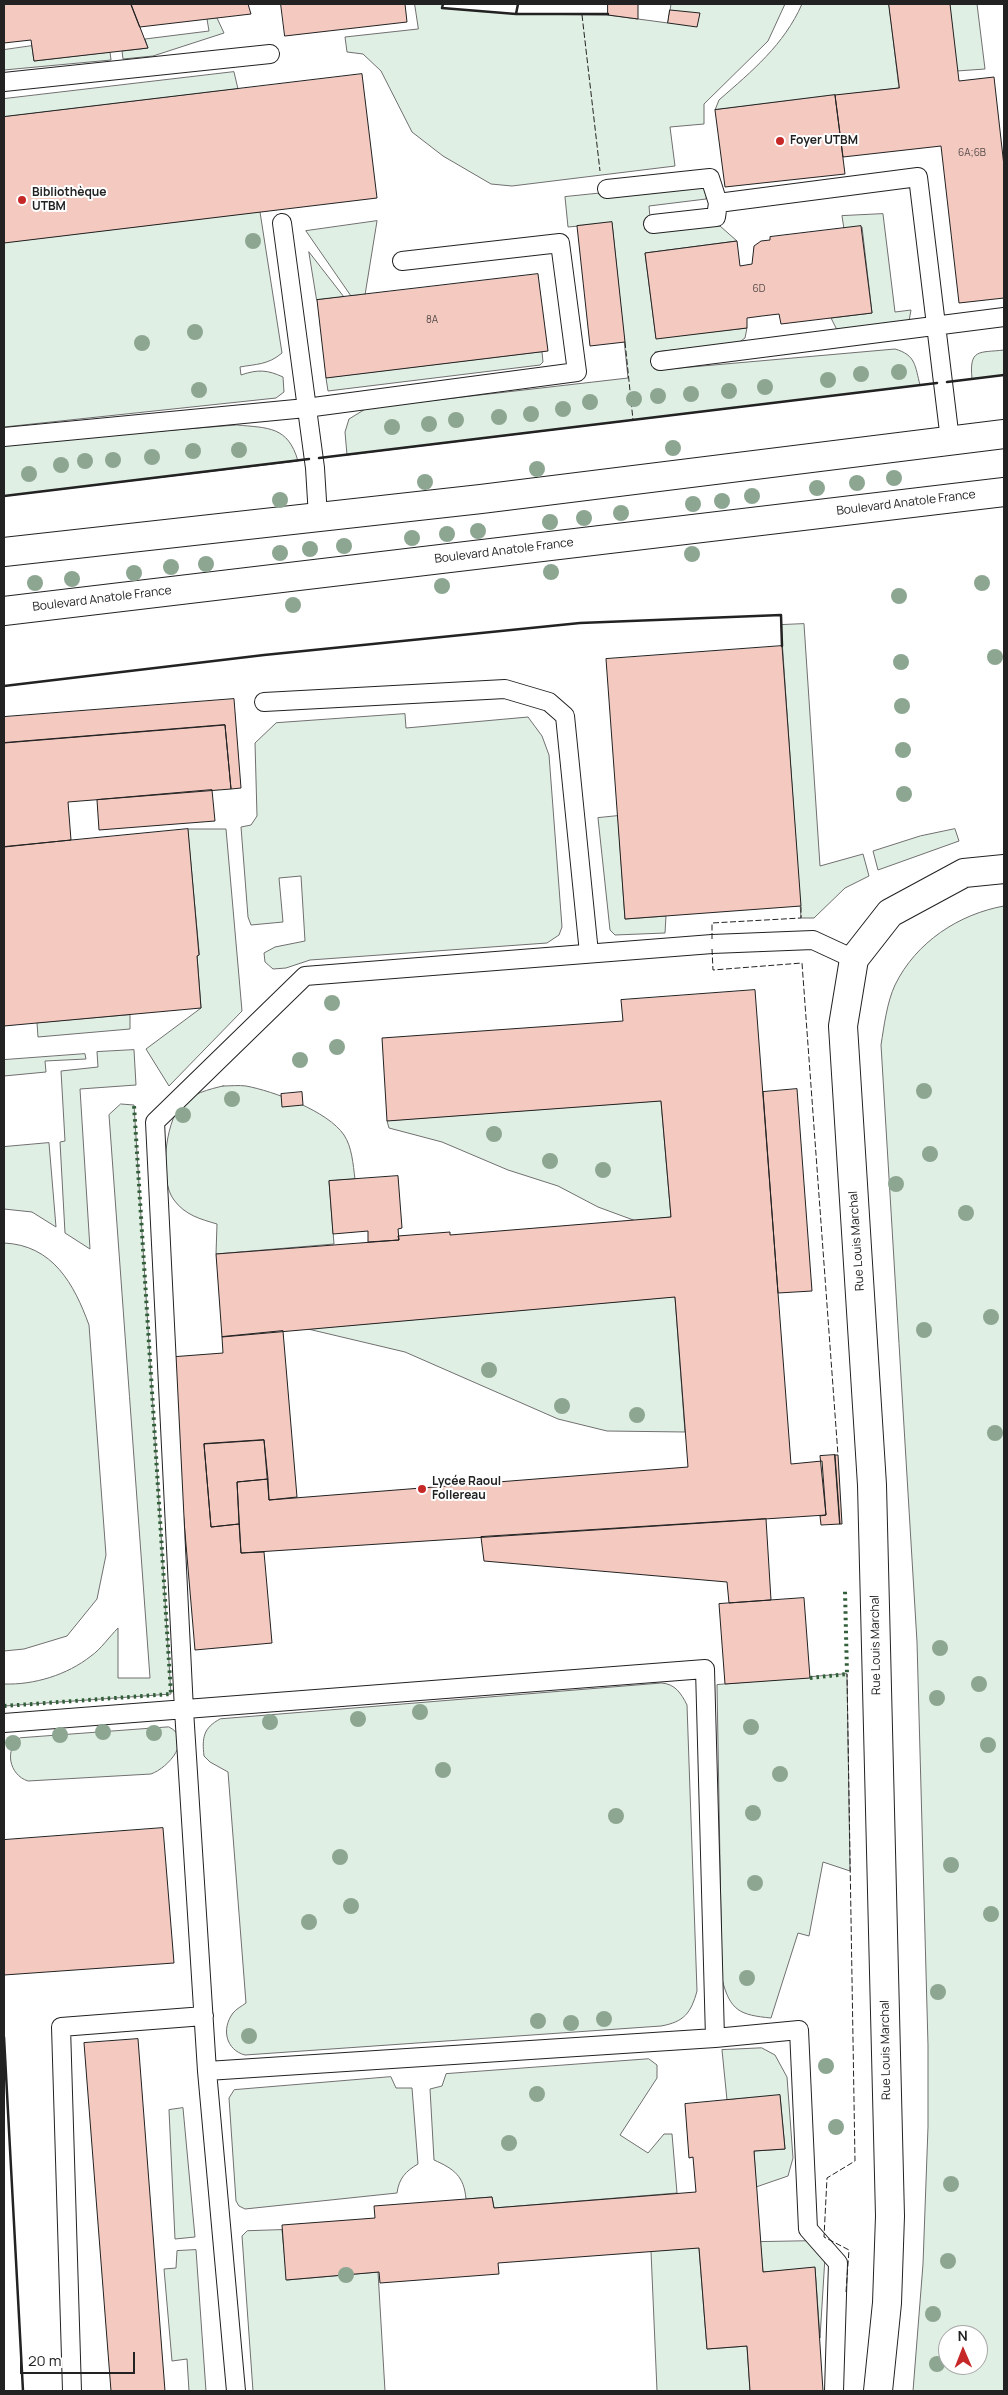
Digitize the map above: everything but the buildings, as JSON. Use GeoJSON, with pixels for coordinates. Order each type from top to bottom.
{"type":"FeatureCollection","features":[{"type":"Feature","properties":{"kind":"main road"},"geometry":{"type":"LineString","coordinates":[[4,552],[318,517],[1004,434]]}},
{"type":"Feature","properties":{"kind":"main road","name":"Boulevard Anatole France"},"geometry":{"type":"LineString","coordinates":[[4,611],[1004,492]]}},
{"type":"Feature","properties":{"kind":"main road","name":"Rue Louis Marchal"},"geometry":{"type":"LineString","coordinates":[[878,2391],[887,2303],[890,2207],[872,1485],[843,1026],[854,959],[890,913],[964,873],[1004,869]]}},
{"type":"Feature","properties":{"kind":"lane"},"geometry":{"type":"LineString","coordinates":[[4,82],[270,54]]}},
{"type":"Feature","properties":{"kind":"lane"},"geometry":{"type":"LineString","coordinates":[[718,203],[918,177],[950,440]]}},
{"type":"Feature","properties":{"kind":"lane"},"geometry":{"type":"LineString","coordinates":[[608,189],[710,178],[718,203],[716,217],[654,224]]}},
{"type":"Feature","properties":{"kind":"lane"},"geometry":{"type":"LineString","coordinates":[[282,223],[315,468],[318,517]]}},
{"type":"Feature","properties":{"kind":"lane"},"geometry":{"type":"LineString","coordinates":[[4,437],[306,408],[577,372],[560,243],[402,261]]}},
{"type":"Feature","properties":{"kind":"lane"},"geometry":{"type":"LineString","coordinates":[[660,361],[1004,317]]}},
{"type":"Feature","properties":{"kind":"lane"},"geometry":{"type":"LineString","coordinates":[[264,702],[505,689],[548,702],[565,716],[589,953]]}},
{"type":"Feature","properties":{"kind":"lane"},"geometry":{"type":"LineString","coordinates":[[236,2391],[207,2071],[184,1710],[155,1122],[305,976],[712,944],[812,940],[854,959]]}},
{"type":"Feature","properties":{"kind":"lane"},"geometry":{"type":"LineString","coordinates":[[4,1723],[705,1669],[714,2038]]}},
{"type":"Feature","properties":{"kind":"lane"},"geometry":{"type":"LineString","coordinates":[[72,2391],[61,2027],[204,2016]]}},
{"type":"Feature","properties":{"kind":"lane"},"geometry":{"type":"LineString","coordinates":[[207,2071],[714,2038],[799,2030],[808,2229],[838,2262],[834,2391]]}},
{"type":"Feature","properties":{"kind":"green space"},"geometry":{"type":"Polygon","coordinates":[[[415,4],[443,4],[442,8],[516,14],[608,15],[668,23],[671,4],[785,4],[768,41],[704,104],[704,124],[670,127],[675,166],[512,186],[491,184],[443,156],[412,132],[381,71],[363,54],[347,52],[345,37],[418,29],[415,4]]]}},
{"type":"Feature","properties":{"kind":"green space"},"geometry":{"type":"Polygon","coordinates":[[[802,4],[889,4],[899,88],[715,110],[719,100],[755,68],[777,45],[795,19],[802,4]]]}},
{"type":"Feature","properties":{"kind":"green space"},"geometry":{"type":"Polygon","coordinates":[[[950,4],[977,4],[985,69],[957,71],[950,4]]]}},
{"type":"Feature","properties":{"kind":"green space"},"geometry":{"type":"Polygon","coordinates":[[[217,18],[224,33],[153,56],[123,59],[122,51],[148,48],[145,39],[209,31],[207,19],[217,18]]]}},
{"type":"Feature","properties":{"kind":"green space"},"geometry":{"type":"Polygon","coordinates":[[[32,46],[34,61],[110,52],[111,60],[4,70],[4,50],[32,46]]]}},
{"type":"Feature","properties":{"kind":"green space"},"geometry":{"type":"Polygon","coordinates":[[[234,72],[238,89],[4,117],[4,99],[234,72]]]}},
{"type":"Feature","properties":{"kind":"green space"},"geometry":{"type":"Polygon","coordinates":[[[699,183],[704,186],[707,192],[706,199],[649,206],[651,229],[720,226],[737,241],[645,253],[656,338],[747,328],[745,338],[738,343],[655,352],[657,370],[895,349],[907,354],[914,362],[920,385],[347,455],[345,432],[349,419],[367,408],[628,378],[612,223],[568,227],[565,197],[699,183]]]}},
{"type":"Feature","properties":{"kind":"green space"},"geometry":{"type":"Polygon","coordinates":[[[260,212],[282,353],[267,362],[240,367],[241,375],[258,371],[278,375],[283,377],[284,392],[276,398],[4,427],[4,243],[260,212]]]}},
{"type":"Feature","properties":{"kind":"green space"},"geometry":{"type":"Polygon","coordinates":[[[883,214],[895,312],[911,310],[909,321],[838,332],[831,318],[872,313],[862,227],[844,229],[842,216],[883,214]]]}},
{"type":"Feature","properties":{"kind":"green space"},"geometry":{"type":"Polygon","coordinates":[[[377,221],[365,295],[351,296],[306,231],[377,221]]]}},
{"type":"Feature","properties":{"kind":"green space"},"geometry":{"type":"Polygon","coordinates":[[[309,252],[344,297],[317,300],[309,252]]]}},
{"type":"Feature","properties":{"kind":"green space"},"geometry":{"type":"Polygon","coordinates":[[[1004,350],[1004,375],[972,379],[971,369],[974,357],[982,352],[1004,350]]]}},
{"type":"Feature","properties":{"kind":"green space"},"geometry":{"type":"Polygon","coordinates":[[[542,352],[543,362],[540,365],[328,391],[326,378],[542,352]]]}},
{"type":"Feature","properties":{"kind":"green space"},"geometry":{"type":"Polygon","coordinates":[[[237,425],[267,428],[282,435],[289,441],[298,461],[4,496],[4,444],[237,425]]]}},
{"type":"Feature","properties":{"kind":"green space"},"geometry":{"type":"Polygon","coordinates":[[[804,624],[820,866],[863,854],[869,876],[845,888],[814,918],[801,918],[781,625],[804,624]]]}},
{"type":"Feature","properties":{"kind":"green space"},"geometry":{"type":"Polygon","coordinates":[[[405,714],[406,728],[528,717],[542,736],[549,755],[562,927],[559,935],[547,943],[310,960],[286,968],[273,969],[265,962],[264,953],[275,947],[305,941],[301,876],[279,878],[283,922],[251,925],[248,917],[241,827],[251,825],[257,816],[255,743],[276,723],[405,714]]]}},
{"type":"Feature","properties":{"kind":"green space"},"geometry":{"type":"Polygon","coordinates":[[[618,816],[625,919],[666,916],[665,933],[615,935],[610,930],[598,818],[618,816]]]}},
{"type":"Feature","properties":{"kind":"green space"},"geometry":{"type":"Polygon","coordinates":[[[188,829],[226,829],[242,1011],[169,1086],[146,1049],[201,1008],[197,956],[199,955],[188,829]]]}},
{"type":"Feature","properties":{"kind":"green space"},"geometry":{"type":"Polygon","coordinates":[[[955,829],[959,841],[878,870],[873,851],[920,836],[955,829]]]}},
{"type":"Feature","properties":{"kind":"green space"},"geometry":{"type":"Polygon","coordinates":[[[1004,906],[1004,2391],[913,2391],[923,2264],[928,2127],[928,2045],[917,1642],[881,1045],[892,992],[904,970],[927,943],[940,932],[971,916],[1004,906]]]}},
{"type":"Feature","properties":{"kind":"green space"},"geometry":{"type":"Polygon","coordinates":[[[130,1015],[130,1029],[38,1037],[37,1023],[130,1015]]]}},
{"type":"Feature","properties":{"kind":"green space"},"geometry":{"type":"Polygon","coordinates":[[[134,1050],[136,1085],[80,1089],[90,1249],[65,1233],[60,1142],[65,1141],[61,1071],[98,1067],[97,1052],[134,1050]]]}},
{"type":"Feature","properties":{"kind":"green space"},"geometry":{"type":"Polygon","coordinates":[[[85,1054],[86,1059],[45,1061],[46,1072],[4,1076],[4,1060],[85,1054]]]}},
{"type":"Feature","properties":{"kind":"green space"},"geometry":{"type":"Polygon","coordinates":[[[223,1086],[246,1086],[285,1097],[326,1118],[344,1135],[353,1162],[355,1179],[329,1181],[334,1244],[216,1254],[217,1224],[188,1213],[174,1200],[169,1191],[165,1166],[168,1138],[175,1113],[190,1098],[223,1086]]]}},
{"type":"Feature","properties":{"kind":"green space"},"geometry":{"type":"Polygon","coordinates":[[[661,1101],[671,1217],[636,1221],[598,1207],[558,1186],[508,1170],[442,1142],[389,1128],[387,1121],[661,1101]]]}},
{"type":"Feature","properties":{"kind":"green space"},"geometry":{"type":"Polygon","coordinates":[[[121,1104],[134,1105],[171,1694],[4,1706],[4,1684],[38,1681],[72,1669],[95,1653],[118,1628],[118,1678],[150,1678],[109,1115],[121,1104]]]}},
{"type":"Feature","properties":{"kind":"green space"},"geometry":{"type":"Polygon","coordinates":[[[49,1143],[56,1227],[32,1212],[4,1209],[4,1147],[49,1143]]]}},
{"type":"Feature","properties":{"kind":"green space"},"geometry":{"type":"Polygon","coordinates":[[[4,1243],[21,1245],[36,1251],[59,1269],[76,1295],[89,1325],[106,1555],[97,1599],[67,1636],[24,1649],[4,1651],[4,1243]]]}},
{"type":"Feature","properties":{"kind":"green space"},"geometry":{"type":"Polygon","coordinates":[[[675,1297],[685,1432],[607,1431],[558,1419],[405,1352],[308,1329],[675,1297]]]}},
{"type":"Feature","properties":{"kind":"green space"},"geometry":{"type":"Polygon","coordinates":[[[847,1674],[850,1871],[823,1862],[809,1936],[798,1933],[771,2018],[744,2013],[733,2005],[725,1990],[722,1979],[717,1685],[847,1674]]]}},
{"type":"Feature","properties":{"kind":"green space"},"geometry":{"type":"Polygon","coordinates":[[[662,1683],[671,1685],[677,1690],[687,1705],[697,1991],[689,2011],[681,2019],[661,2026],[245,2055],[233,2049],[227,2038],[227,2026],[233,2013],[246,2003],[228,1772],[210,1762],[204,1756],[203,1744],[205,1734],[214,1722],[220,1719],[662,1683]]]}},
{"type":"Feature","properties":{"kind":"green space"},"geometry":{"type":"Polygon","coordinates":[[[169,1727],[176,1732],[179,1746],[171,1760],[158,1771],[151,1774],[28,1781],[16,1773],[11,1761],[12,1749],[20,1738],[169,1727]]]}},
{"type":"Feature","properties":{"kind":"green space"},"geometry":{"type":"Polygon","coordinates":[[[762,2048],[775,2055],[787,2077],[793,2158],[788,2176],[756,2187],[754,2151],[785,2149],[780,2096],[727,2100],[722,2050],[762,2048]]]}},
{"type":"Feature","properties":{"kind":"green space"},"geometry":{"type":"Polygon","coordinates":[[[649,2059],[657,2065],[657,2078],[620,2135],[648,2153],[664,2134],[672,2134],[677,2193],[494,2208],[492,2197],[466,2199],[463,2184],[457,2174],[434,2160],[430,2089],[442,2086],[446,2074],[649,2059]]]}},
{"type":"Feature","properties":{"kind":"green space"},"geometry":{"type":"Polygon","coordinates":[[[391,2077],[396,2088],[412,2088],[418,2164],[404,2176],[399,2183],[397,2193],[245,2209],[239,2206],[236,2201],[229,2098],[234,2090],[391,2077]]]}},
{"type":"Feature","properties":{"kind":"green space"},"geometry":{"type":"Polygon","coordinates":[[[183,2108],[195,2237],[175,2239],[169,2110],[183,2108]]]}},
{"type":"Feature","properties":{"kind":"green space"},"geometry":{"type":"Polygon","coordinates":[[[282,2230],[287,2280],[378,2272],[385,2391],[253,2391],[242,2236],[247,2231],[282,2230]]]}},
{"type":"Feature","properties":{"kind":"green space"},"geometry":{"type":"Polygon","coordinates":[[[809,2241],[825,2257],[820,2338],[815,2268],[763,2272],[760,2242],[809,2241]]]}},
{"type":"Feature","properties":{"kind":"green space"},"geometry":{"type":"Polygon","coordinates":[[[699,2248],[707,2349],[747,2346],[750,2391],[657,2391],[651,2251],[699,2248]]]}},
{"type":"Feature","properties":{"kind":"green space"},"geometry":{"type":"Polygon","coordinates":[[[196,2250],[206,2391],[189,2391],[187,2359],[172,2361],[164,2269],[176,2268],[177,2251],[196,2250]]]}},
{"type":"Feature","properties":{"kind":"hedge"},"geometry":{"type":"LineString","coordinates":[[4,1706],[171,1694],[134,1105]]}},
{"type":"Feature","properties":{"kind":"hedge"},"geometry":{"type":"LineString","coordinates":[[810,1678],[847,1674],[845,1591]]}},
{"type":"Feature","properties":{"kind":"fence"},"geometry":{"type":"LineString","coordinates":[[582,15],[600,171]]}},
{"type":"Feature","properties":{"kind":"fence"},"geometry":{"type":"LineString","coordinates":[[625,342],[633,420]]}},
{"type":"Feature","properties":{"kind":"fence"},"geometry":{"type":"LineString","coordinates":[[712,939],[712,923],[801,918],[801,906]]}},
{"type":"Feature","properties":{"kind":"fence"},"geometry":{"type":"LineString","coordinates":[[712,949],[713,970],[802,963],[838,1455]]}},
{"type":"Feature","properties":{"kind":"fence"},"geometry":{"type":"LineString","coordinates":[[846,2292],[849,2250],[824,2237],[827,2178],[855,2161],[847,1674]]}},
{"type":"Feature","properties":{"kind":"wall"},"geometry":{"type":"LineString","coordinates":[[443,4],[442,8],[516,14],[518,4]]}},
{"type":"Feature","properties":{"kind":"wall"},"geometry":{"type":"LineString","coordinates":[[516,14],[608,14]]}},
{"type":"Feature","properties":{"kind":"wall"},"geometry":{"type":"LineString","coordinates":[[947,382],[1004,375]]}},
{"type":"Feature","properties":{"kind":"wall"},"geometry":{"type":"LineString","coordinates":[[319,458],[937,383]]}},
{"type":"Feature","properties":{"kind":"wall"},"geometry":{"type":"LineString","coordinates":[[4,496],[309,459]]}},
{"type":"Feature","properties":{"kind":"wall"},"geometry":{"type":"LineString","coordinates":[[4,686],[264,655],[580,623],[781,615],[782,646]]}},
{"type":"Feature","properties":{"kind":"wall"},"geometry":{"type":"LineString","coordinates":[[4,2037],[23,2391]]}},
{"type":"Feature","properties":{"kind":"place","name":"Foyer UTBM"},"geometry":{"type":"Point","coordinates":[780,141]}},
{"type":"Feature","properties":{"kind":"place","name":"Bibliothèque UTBM"},"geometry":{"type":"Point","coordinates":[22,200]}},
{"type":"Feature","properties":{"kind":"place","name":"Lycée Raoul Follereau"},"geometry":{"type":"Point","coordinates":[422,1489]}}]}
